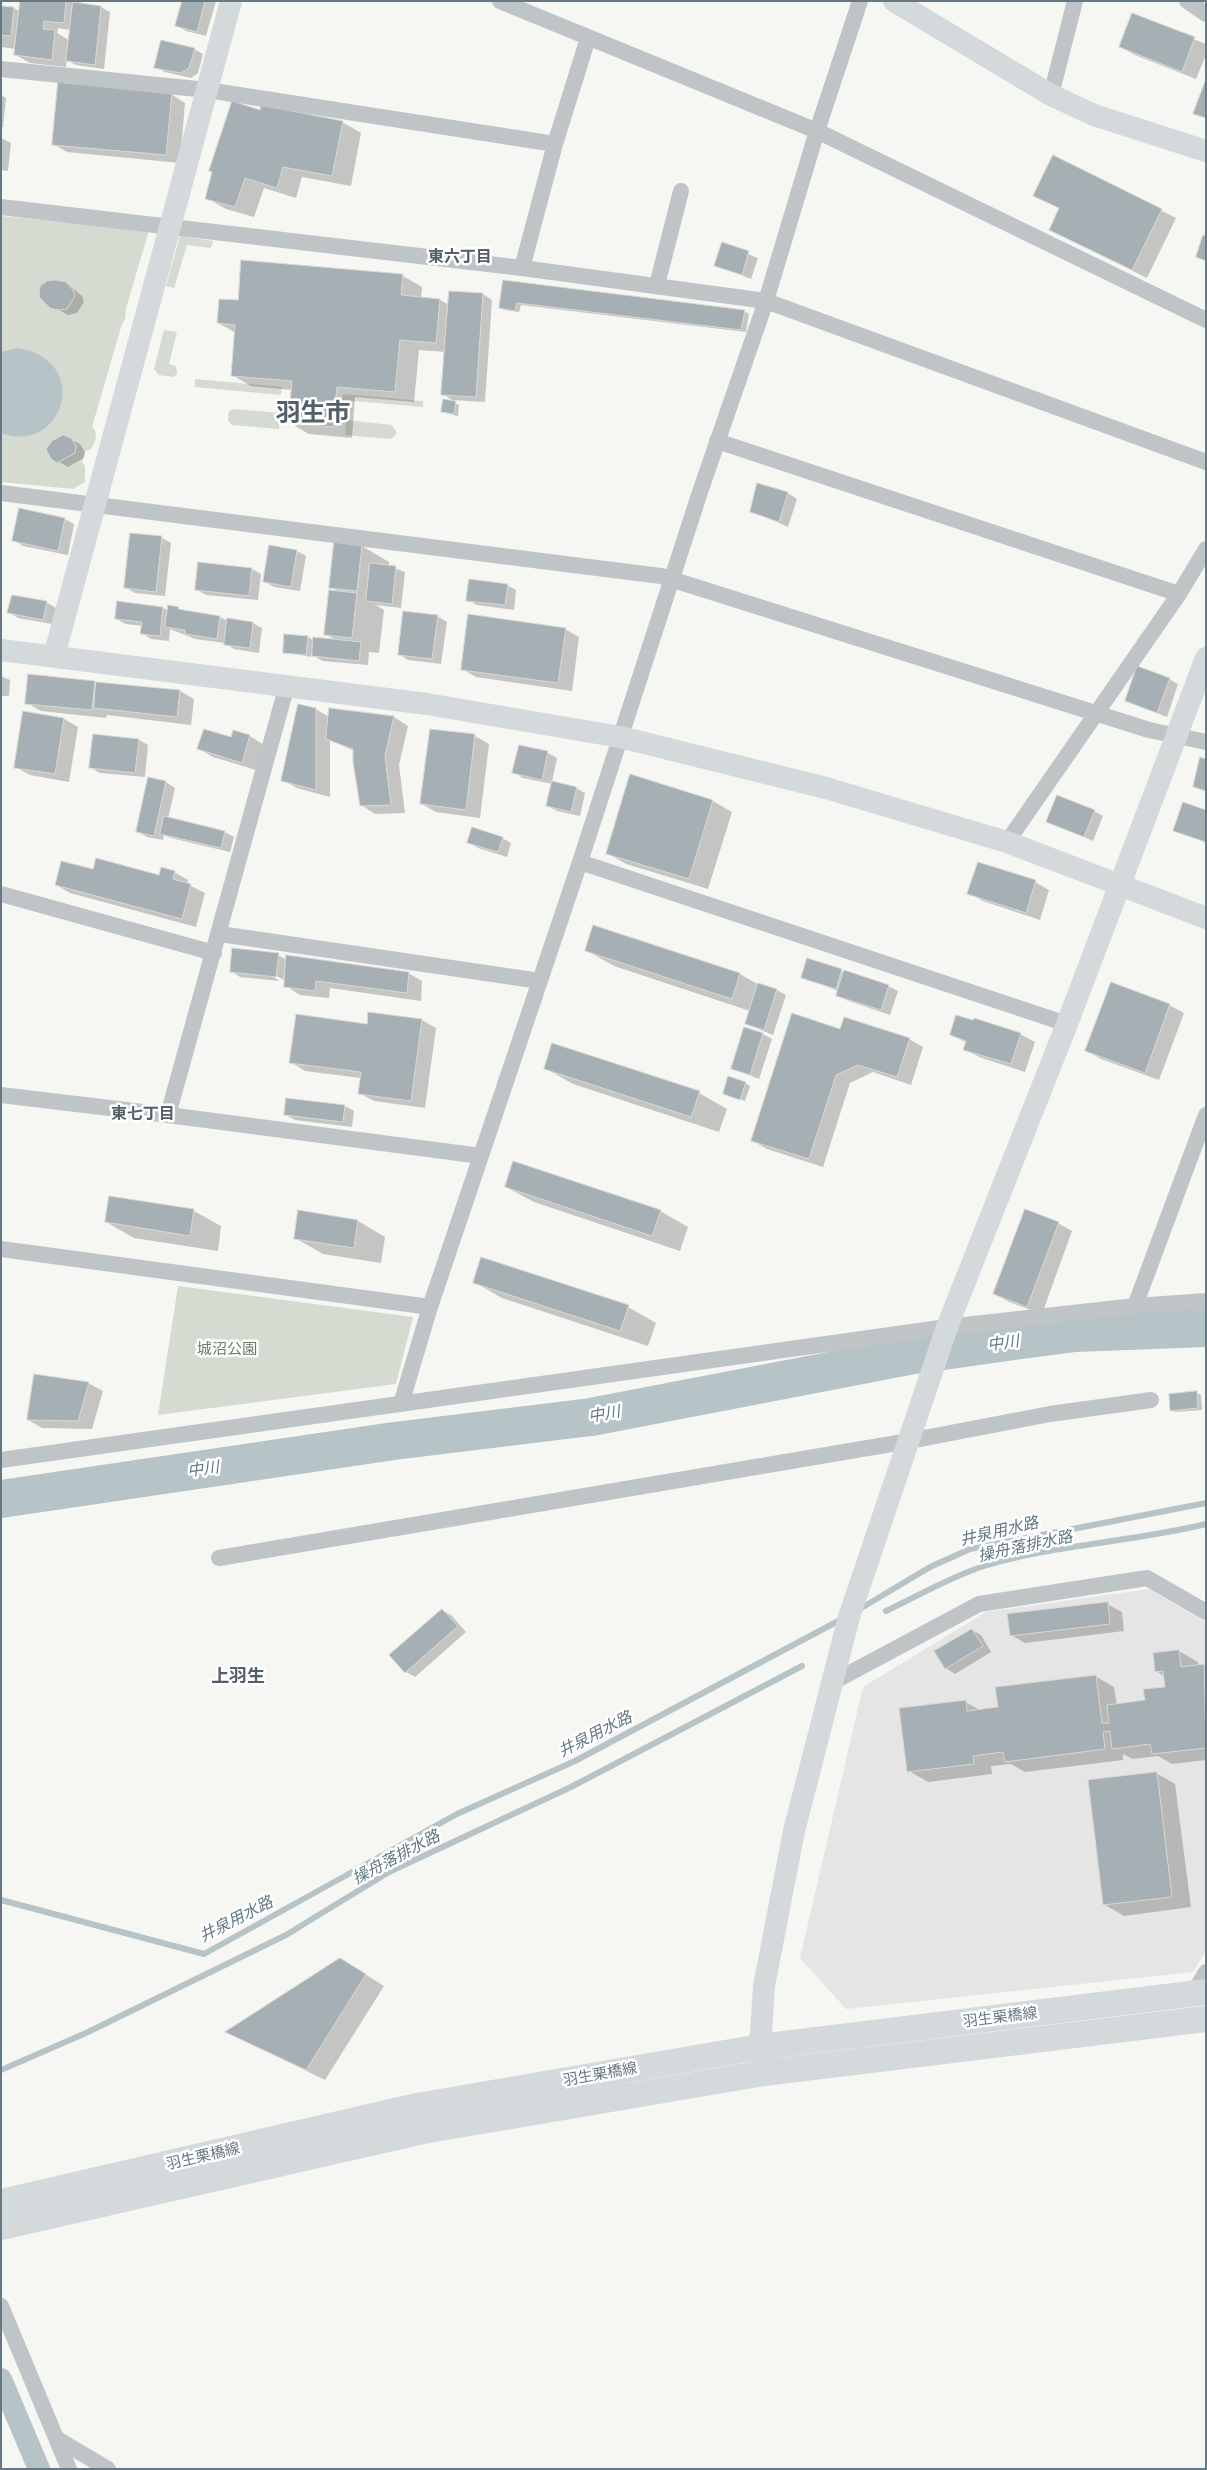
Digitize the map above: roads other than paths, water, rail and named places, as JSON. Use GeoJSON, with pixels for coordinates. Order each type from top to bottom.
{"type":"FeatureCollection","features":[{"type":"Feature","properties":{"kind":"main road","name":"羽生栗橋線"},"geometry":{"type":"LineString","coordinates":[[1,2202],[417,2106],[760,2046],[1202,1986]]}},
{"type":"Feature","properties":{"kind":"main road","name":"羽生栗橋線"},"geometry":{"type":"LineString","coordinates":[[1,2227],[423,2131],[764,2073],[1206,2019]]}},
{"type":"Feature","properties":{"kind":"street"},"geometry":{"type":"LineString","coordinates":[[54,656],[95,506],[115,424],[171,226],[231,1]]}},
{"type":"Feature","properties":{"kind":"street"},"geometry":{"type":"LineString","coordinates":[[500,1],[817,130],[1206,320]]}},
{"type":"Feature","properties":{"kind":"street"},"geometry":{"type":"LineString","coordinates":[[401,1404],[430,1307],[580,862],[717,441],[766,301],[817,130],[860,1]]}},
{"type":"Feature","properties":{"kind":"street"},"geometry":{"type":"LineString","coordinates":[[894,1],[1051,95],[1094,115],[1206,152]]}},
{"type":"Feature","properties":{"kind":"street"},"geometry":{"type":"LineString","coordinates":[[1051,95],[1075,1]]}},
{"type":"Feature","properties":{"kind":"street"},"geometry":{"type":"LineString","coordinates":[[1187,1],[1206,14]]}},
{"type":"Feature","properties":{"kind":"street"},"geometry":{"type":"LineString","coordinates":[[522,268],[555,144],[588,38]]}},
{"type":"Feature","properties":{"kind":"street"},"geometry":{"type":"LineString","coordinates":[[1,69],[207,90],[555,144]]}},
{"type":"Feature","properties":{"kind":"street"},"geometry":{"type":"LineString","coordinates":[[657,284],[681,191]]}},
{"type":"Feature","properties":{"kind":"street"},"geometry":{"type":"LineString","coordinates":[[1,207],[657,284],[766,301],[1206,462]]}},
{"type":"Feature","properties":{"kind":"street"},"geometry":{"type":"LineString","coordinates":[[717,441],[1179,594]]}},
{"type":"Feature","properties":{"kind":"street"},"geometry":{"type":"LineString","coordinates":[[1,493],[672,579],[1149,730],[1178,734],[1206,742]]}},
{"type":"Feature","properties":{"kind":"street"},"geometry":{"type":"LineString","coordinates":[[1007,842],[1179,594],[1206,549]]}},
{"type":"Feature","properties":{"kind":"street"},"geometry":{"type":"LineString","coordinates":[[1,650],[287,685],[446,707],[620,737],[826,788],[1007,842],[1120,883],[1206,918]]}},
{"type":"Feature","properties":{"kind":"street"},"geometry":{"type":"LineString","coordinates":[[764,2073],[760,2046],[764,1986],[794,1831],[849,1617],[947,1327],[1067,1024],[1206,658]]}},
{"type":"Feature","properties":{"kind":"street"},"geometry":{"type":"LineString","coordinates":[[168,1115],[220,934],[287,685]]}},
{"type":"Feature","properties":{"kind":"street"},"geometry":{"type":"LineString","coordinates":[[580,862],[1067,1024]]}},
{"type":"Feature","properties":{"kind":"street"},"geometry":{"type":"LineString","coordinates":[[1,894],[214,953]]}},
{"type":"Feature","properties":{"kind":"street"},"geometry":{"type":"LineString","coordinates":[[220,934],[540,981]]}},
{"type":"Feature","properties":{"kind":"street"},"geometry":{"type":"LineString","coordinates":[[1,1095],[481,1156]]}},
{"type":"Feature","properties":{"kind":"street"},"geometry":{"type":"LineString","coordinates":[[1135,1306],[1206,1115]]}},
{"type":"Feature","properties":{"kind":"street"},"geometry":{"type":"LineString","coordinates":[[1,1249],[430,1307]]}},
{"type":"Feature","properties":{"kind":"street"},"geometry":{"type":"LineString","coordinates":[[1,1460],[947,1327],[1135,1306],[1206,1301]]}},
{"type":"Feature","properties":{"kind":"street"},"geometry":{"type":"LineString","coordinates":[[219,1558],[909,1441],[1050,1414],[1151,1400]]}},
{"type":"Feature","properties":{"kind":"street"},"geometry":{"type":"LineString","coordinates":[[832,1682],[979,1604],[1147,1578],[1206,1612]]}},
{"type":"Feature","properties":{"kind":"street"},"geometry":{"type":"LineString","coordinates":[[1,2306],[69,2469]]}},
{"type":"Feature","properties":{"kind":"street"},"geometry":{"type":"LineString","coordinates":[[56,2438],[108,2469]]}},
{"type":"Feature","properties":{"kind":"waterway","name":"中川"},"geometry":{"type":"LineString","coordinates":[[1,1499],[394,1441],[591,1417],[908,1356],[1075,1333],[1206,1328]]}},
{"type":"Feature","properties":{"kind":"waterway","name":"井泉用水路"},"geometry":{"type":"LineString","coordinates":[[858,1610],[930,1567],[970,1549],[1206,1503]]}},
{"type":"Feature","properties":{"kind":"waterway","name":"操舟落排水路"},"geometry":{"type":"LineString","coordinates":[[886,1611],[946,1581],[984,1566],[1039,1553],[1206,1524]]}},
{"type":"Feature","properties":{"kind":"waterway","name":"井泉用水路"},"geometry":{"type":"LineString","coordinates":[[1,1900],[204,1954],[457,1814],[575,1761],[842,1619]]}},
{"type":"Feature","properties":{"kind":"waterway","name":"操舟落排水路"},"geometry":{"type":"LineString","coordinates":[[1,2070],[86,2033],[286,1935],[389,1872],[571,1787],[802,1666]]}},
{"type":"Feature","properties":{"kind":"waterway"},"geometry":{"type":"LineString","coordinates":[[1,2379],[39,2469]]}},
{"type":"Feature","properties":{"kind":"district","name":"東六丁目"},"geometry":{"type":"Point","coordinates":[460,257]}},
{"type":"Feature","properties":{"kind":"district","name":"羽生市"},"geometry":{"type":"Point","coordinates":[313,413]}},
{"type":"Feature","properties":{"kind":"district","name":"東七丁目"},"geometry":{"type":"Point","coordinates":[143,1114]}},
{"type":"Feature","properties":{"kind":"district","name":"上羽生"},"geometry":{"type":"Point","coordinates":[238,1676]}},
{"type":"Feature","properties":{"kind":"park label","name":"城沼公園"},"geometry":{"type":"Point","coordinates":[227,1349]}}]}
